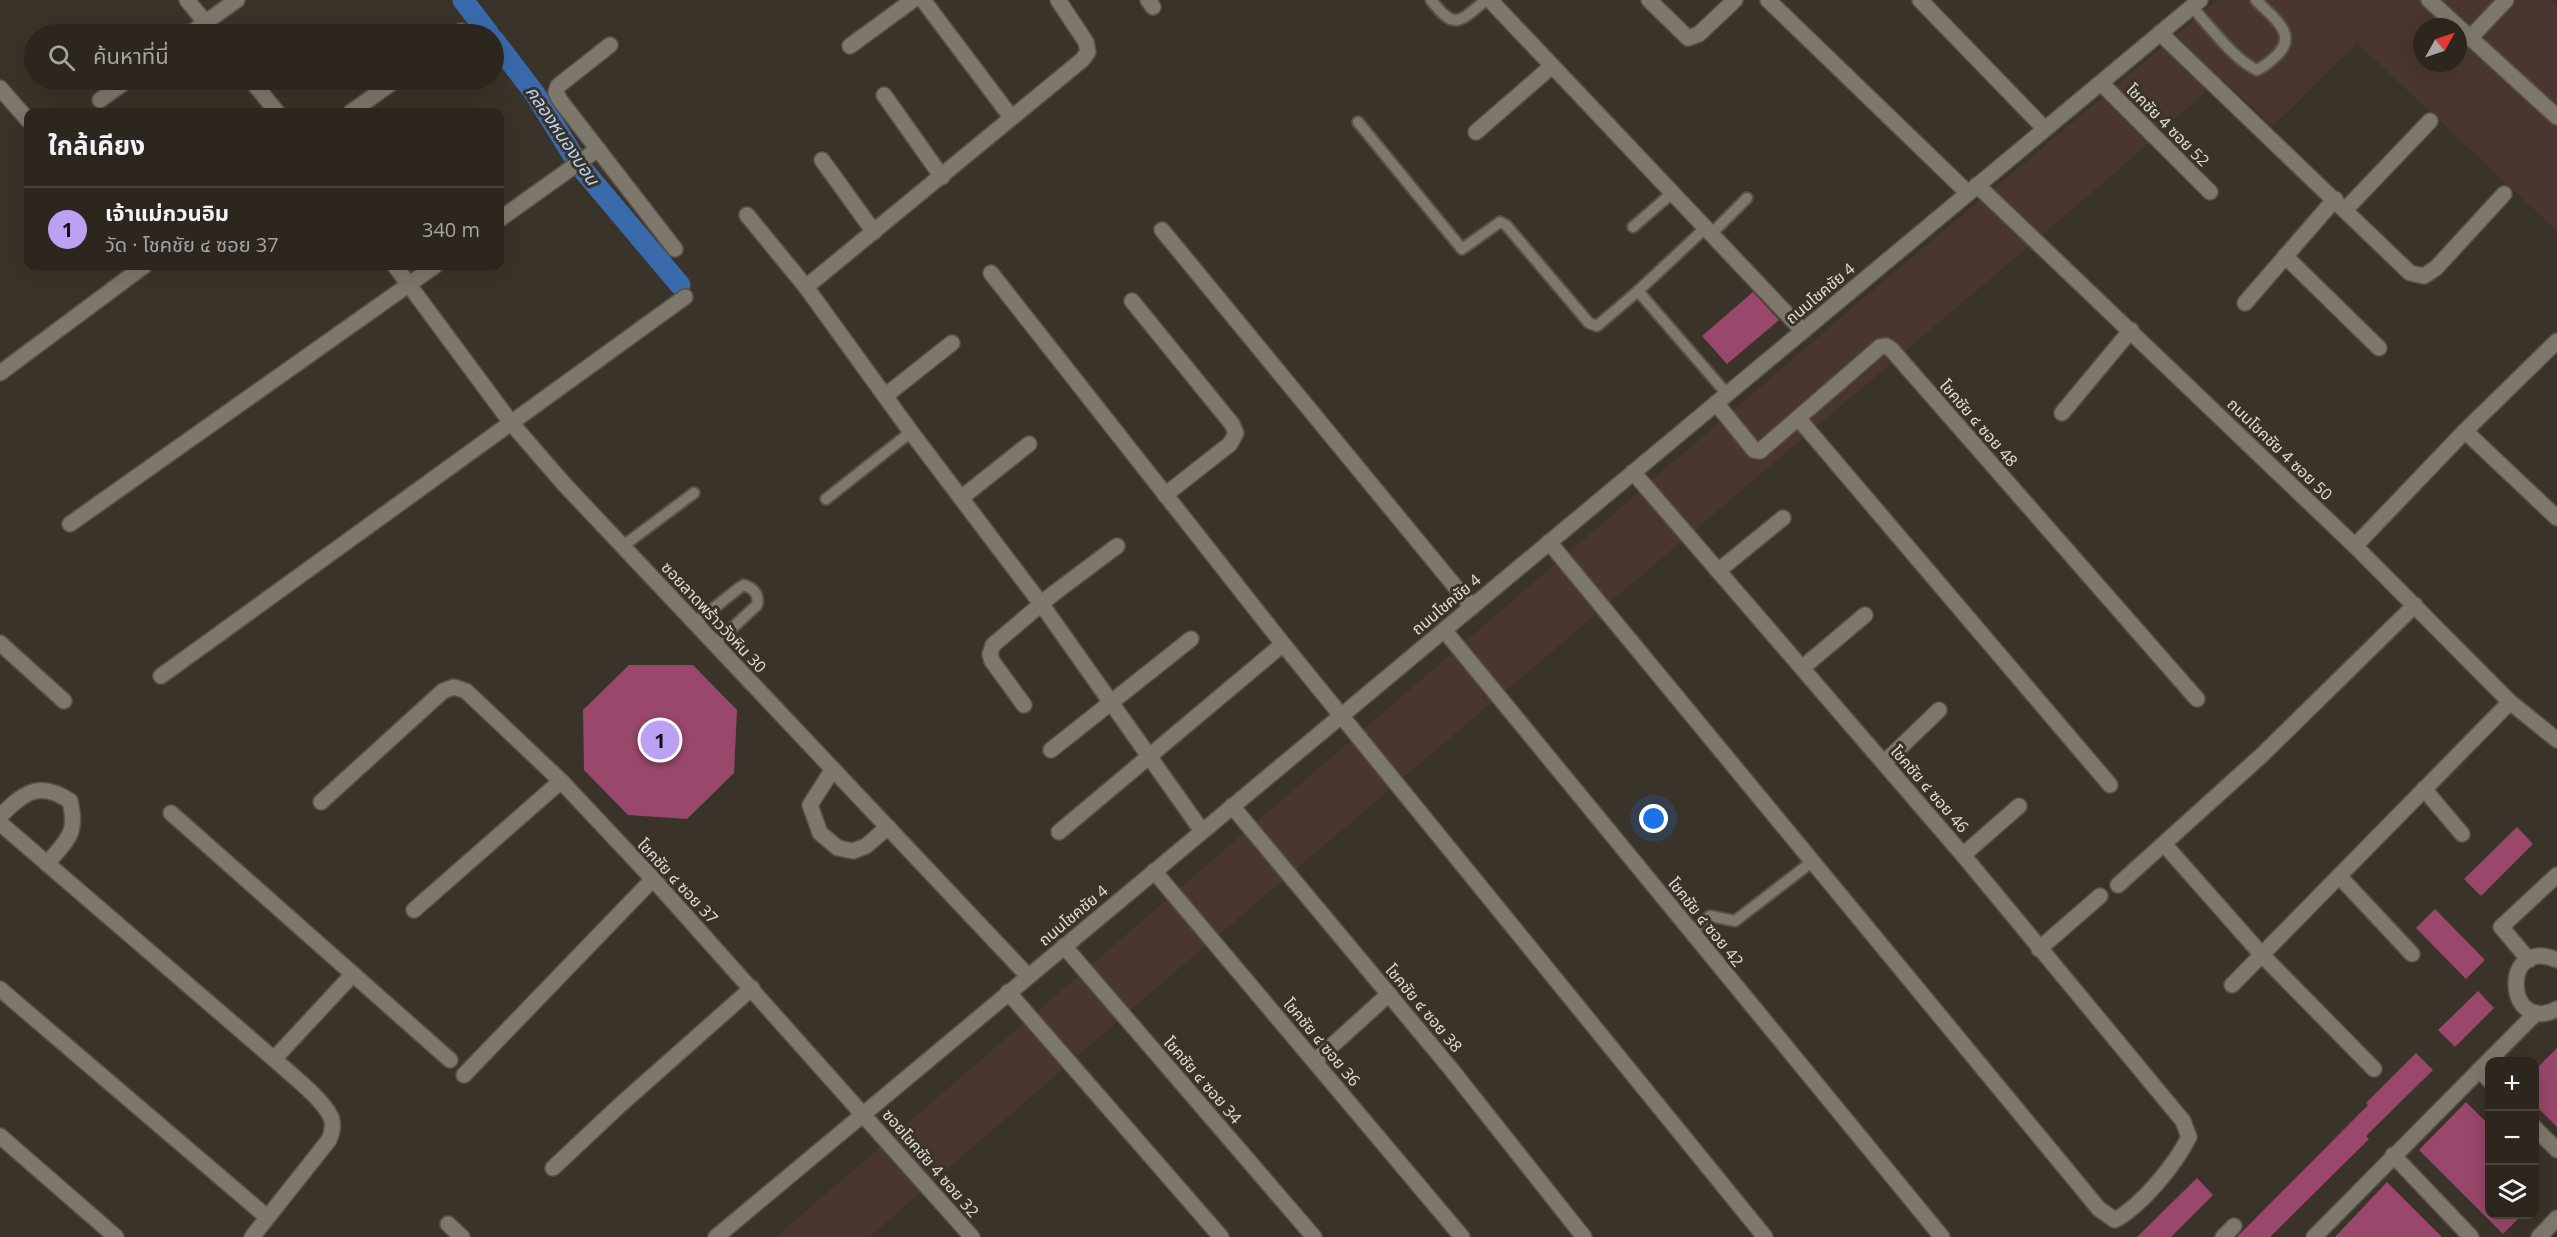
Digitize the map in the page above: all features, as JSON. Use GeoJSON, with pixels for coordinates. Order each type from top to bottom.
{"type":"FeatureCollection","features":[{"type":"Feature","properties":{"kind":"street"},"geometry":{"type":"LineString","coordinates":[[187,0],[206,24]]}},
{"type":"Feature","properties":{"kind":"street"},"geometry":{"type":"LineString","coordinates":[[215,24],[237,0]]}},
{"type":"Feature","properties":{"kind":"street"},"geometry":{"type":"LineString","coordinates":[[850,46],[912,0]]}},
{"type":"Feature","properties":{"kind":"street"},"geometry":{"type":"LineString","coordinates":[[924,0],[1011,117]]}},
{"type":"Feature","properties":{"kind":"street"},"geometry":{"type":"LineString","coordinates":[[806,287],[1082,60],[1088,52],[1086,42],[1058,0]]}},
{"type":"Feature","properties":{"kind":"street"},"geometry":{"type":"LineString","coordinates":[[1488,0],[1672,193],[1705,234],[1803,331]]}},
{"type":"Feature","properties":{"kind":"street"},"geometry":{"type":"LineString","coordinates":[[1649,0],[1688,38],[1699,34],[1735,0]]}},
{"type":"Feature","properties":{"kind":"street","name":"ถนนโชคชัย 4 ซอย 50"},"geometry":{"type":"LineString","coordinates":[[1768,0],[1973,189],[2131,330],[2355,546],[2510,702],[2557,740]]}},
{"type":"Feature","properties":{"kind":"street"},"geometry":{"type":"LineString","coordinates":[[1920,0],[2045,129]]}},
{"type":"Feature","properties":{"kind":"street"},"geometry":{"type":"LineString","coordinates":[[2429,0],[2557,117]]}},
{"type":"Feature","properties":{"kind":"street"},"geometry":{"type":"LineString","coordinates":[[2470,38],[2506,0]]}},
{"type":"Feature","properties":{"kind":"street","name":"ถนนโชคชัย 4"},"geometry":{"type":"LineString","coordinates":[[723,1235],[864,1113],[2196,3]]}},
{"type":"Feature","properties":{"kind":"street"},"geometry":{"type":"LineString","coordinates":[[2160,33],[2410,273],[2424,276],[2436,268],[2504,194]]}},
{"type":"Feature","properties":{"kind":"street"},"geometry":{"type":"LineString","coordinates":[[610,45],[558,86],[556,92],[559,99],[675,249]]}},
{"type":"Feature","properties":{"kind":"street"},"geometry":{"type":"LineString","coordinates":[[1476,132],[1551,66]]}},
{"type":"Feature","properties":{"kind":"street","name":"โชคชัย 4 ซอย 52"},"geometry":{"type":"LineString","coordinates":[[2101,83],[2210,192]]}},
{"type":"Feature","properties":{"kind":"street"},"geometry":{"type":"LineString","coordinates":[[0,88],[24,115]]}},
{"type":"Feature","properties":{"kind":"street"},"geometry":{"type":"LineString","coordinates":[[100,100],[114,90]]}},
{"type":"Feature","properties":{"kind":"street"},"geometry":{"type":"LineString","coordinates":[[259,90],[274,108]]}},
{"type":"Feature","properties":{"kind":"street"},"geometry":{"type":"LineString","coordinates":[[357,108],[382,90]]}},
{"type":"Feature","properties":{"kind":"street"},"geometry":{"type":"LineString","coordinates":[[884,95],[942,177]]}},
{"type":"Feature","properties":{"kind":"street"},"geometry":{"type":"LineString","coordinates":[[2245,303],[2285,256],[2430,121]]}},
{"type":"Feature","properties":{"kind":"street"},"geometry":{"type":"LineString","coordinates":[[504,216],[598,149]]}},
{"type":"Feature","properties":{"kind":"street"},"geometry":{"type":"LineString","coordinates":[[822,160],[874,232]]}},
{"type":"Feature","properties":{"kind":"street"},"geometry":{"type":"LineString","coordinates":[[747,215],[806,287],[911,432],[1042,605],[1202,831]]}},
{"type":"Feature","properties":{"kind":"street"},"geometry":{"type":"LineString","coordinates":[[1162,230],[1472,607]]}},
{"type":"Feature","properties":{"kind":"street"},"geometry":{"type":"LineString","coordinates":[[2285,256],[2379,348]]}},
{"type":"Feature","properties":{"kind":"street"},"geometry":{"type":"LineString","coordinates":[[0,373],[139,270]]}},
{"type":"Feature","properties":{"kind":"street","name":"ซอยลาดพร้าววังหิน 30"},"geometry":{"type":"LineString","coordinates":[[398,270],[512,423],[564,484],[1028,976]]}},
{"type":"Feature","properties":{"kind":"street"},"geometry":{"type":"LineString","coordinates":[[70,524],[429,270]]}},
{"type":"Feature","properties":{"kind":"street"},"geometry":{"type":"LineString","coordinates":[[991,273],[1340,716],[1765,1237]]}},
{"type":"Feature","properties":{"kind":"street"},"geometry":{"type":"LineString","coordinates":[[161,676],[685,297]]}},
{"type":"Feature","properties":{"kind":"street"},"geometry":{"type":"LineString","coordinates":[[1132,301],[1232,424],[1236,434],[1230,444],[1165,495]]}},
{"type":"Feature","properties":{"kind":"street"},"geometry":{"type":"LineString","coordinates":[[2062,413],[2131,330]]}},
{"type":"Feature","properties":{"kind":"street"},"geometry":{"type":"LineString","coordinates":[[2355,546],[2465,430],[2557,341]]}},
{"type":"Feature","properties":{"kind":"street"},"geometry":{"type":"LineString","coordinates":[[885,396],[952,343]]}},
{"type":"Feature","properties":{"kind":"street","name":"โชคชัย ๔ ซอย 48"},"geometry":{"type":"LineString","coordinates":[[1721,399],[1754,450],[1760,451],[1880,347],[1886,346],[1891,349],[2197,699]]}},
{"type":"Feature","properties":{"kind":"street"},"geometry":{"type":"LineString","coordinates":[[1798,418],[2110,785]]}},
{"type":"Feature","properties":{"kind":"street"},"geometry":{"type":"LineString","coordinates":[[2465,430],[2557,518]]}},
{"type":"Feature","properties":{"kind":"street"},"geometry":{"type":"LineString","coordinates":[[961,498],[1029,444]]}},
{"type":"Feature","properties":{"kind":"street","name":"โชคชัย ๔ ซอย 46"},"geometry":{"type":"LineString","coordinates":[[1634,472],[1963,855],[2183,1121],[2189,1137],[2182,1151],[2132,1211],[2115,1220],[2099,1209],[1813,861]]}},
{"type":"Feature","properties":{"kind":"street"},"geometry":{"type":"LineString","coordinates":[[1718,571],[1783,518]]}},
{"type":"Feature","properties":{"kind":"street"},"geometry":{"type":"LineString","coordinates":[[1549,542],[1813,861]]}},
{"type":"Feature","properties":{"kind":"street"},"geometry":{"type":"LineString","coordinates":[[1024,705],[990,654],[993,645],[1118,546]]}},
{"type":"Feature","properties":{"kind":"street"},"geometry":{"type":"LineString","coordinates":[[2118,885],[2262,755],[2415,605]]}},
{"type":"Feature","properties":{"kind":"street"},"geometry":{"type":"LineString","coordinates":[[1802,668],[1865,615]]}},
{"type":"Feature","properties":{"kind":"street","name":"โชคชัย ๔ ซอย 42"},"geometry":{"type":"LineString","coordinates":[[1443,630],[1942,1237]]}},
{"type":"Feature","properties":{"kind":"street"},"geometry":{"type":"LineString","coordinates":[[1051,750],[1191,639]]}},
{"type":"Feature","properties":{"kind":"street"},"geometry":{"type":"LineString","coordinates":[[0,643],[64,701]]}},
{"type":"Feature","properties":{"kind":"street"},"geometry":{"type":"LineString","coordinates":[[1059,832],[1283,644]]}},
{"type":"Feature","properties":{"kind":"street","name":"โชคชัย ๔ ซอย 37"},"geometry":{"type":"LineString","coordinates":[[321,802],[443,691],[454,687],[466,691],[561,782],[653,879],[864,1113]]}},
{"type":"Feature","properties":{"kind":"street"},"geometry":{"type":"LineString","coordinates":[[2232,985],[2510,702]]}},
{"type":"Feature","properties":{"kind":"street"},"geometry":{"type":"LineString","coordinates":[[1884,764],[1939,710]]}},
{"type":"Feature","properties":{"kind":"street"},"geometry":{"type":"LineString","coordinates":[[833,768],[810,805],[820,833],[838,848],[853,851],[866,846],[888,827]]}},
{"type":"Feature","properties":{"kind":"street"},"geometry":{"type":"LineString","coordinates":[[414,910],[561,782]]}},
{"type":"Feature","properties":{"kind":"street"},"geometry":{"type":"LineString","coordinates":[[2424,789],[2462,834]]}},
{"type":"Feature","properties":{"kind":"street"},"geometry":{"type":"LineString","coordinates":[[0,816],[21,796],[39,790],[55,791],[70,801],[74,817],[72,834],[47,864]]}},
{"type":"Feature","properties":{"kind":"street","name":"โชคชัย ๔ ซอย 38"},"geometry":{"type":"LineString","coordinates":[[1232,806],[1451,1069],[1584,1237]]}},
{"type":"Feature","properties":{"kind":"street"},"geometry":{"type":"LineString","coordinates":[[1963,855],[2019,806]]}},
{"type":"Feature","properties":{"kind":"street"},"geometry":{"type":"LineString","coordinates":[[171,813],[450,1060]]}},
{"type":"Feature","properties":{"kind":"street"},"geometry":{"type":"LineString","coordinates":[[0,822],[274,1059],[314,1096],[332,1118],[333,1130],[329,1140],[252,1237]]}},
{"type":"Feature","properties":{"kind":"street"},"geometry":{"type":"LineString","coordinates":[[2164,844],[2262,955],[2374,1069]]}},
{"type":"Feature","properties":{"kind":"street","name":"โชคชัย ๔ ซอย 36"},"geometry":{"type":"LineString","coordinates":[[1154,871],[1462,1237]]}},
{"type":"Feature","properties":{"kind":"street"},"geometry":{"type":"LineString","coordinates":[[2339,876],[2412,954]]}},
{"type":"Feature","properties":{"kind":"street"},"geometry":{"type":"LineString","coordinates":[[464,1075],[653,879]]}},
{"type":"Feature","properties":{"kind":"street"},"geometry":{"type":"LineString","coordinates":[[2529,960],[2502,927],[2554,883]]}},
{"type":"Feature","properties":{"kind":"street"},"geometry":{"type":"LineString","coordinates":[[2039,949],[2100,896]]}},
{"type":"Feature","properties":{"kind":"street","name":"โชคชัย ๔ ซอย 34"},"geometry":{"type":"LineString","coordinates":[[1064,946],[1314,1237]]}},
{"type":"Feature","properties":{"kind":"street"},"geometry":{"type":"LineString","coordinates":[[2557,960],[2547,956],[2529,960],[2518,972],[2515,988],[2521,1004],[2536,1013],[2545,1014],[2557,1010]]}},
{"type":"Feature","properties":{"kind":"street"},"geometry":{"type":"LineString","coordinates":[[274,1059],[353,974]]}},
{"type":"Feature","properties":{"kind":"street"},"geometry":{"type":"LineString","coordinates":[[553,1168],[752,988]]}},
{"type":"Feature","properties":{"kind":"street"},"geometry":{"type":"LineString","coordinates":[[0,989],[267,1217]]}},
{"type":"Feature","properties":{"kind":"street"},"geometry":{"type":"LineString","coordinates":[[1008,993],[1221,1237]]}},
{"type":"Feature","properties":{"kind":"street"},"geometry":{"type":"LineString","coordinates":[[1315,1061],[1389,994]]}},
{"type":"Feature","properties":{"kind":"street"},"geometry":{"type":"LineString","coordinates":[[2322,1234],[2393,1155],[2484,1076],[2536,1013]]}},
{"type":"Feature","properties":{"kind":"street","name":"ซอยโชคชัย 4 ซอย 32"},"geometry":{"type":"LineString","coordinates":[[864,1113],[972,1237]]}},
{"type":"Feature","properties":{"kind":"street"},"geometry":{"type":"LineString","coordinates":[[2539,1131],[2557,1150]]}},
{"type":"Feature","properties":{"kind":"street"},"geometry":{"type":"LineString","coordinates":[[0,1136],[116,1237]]}},
{"type":"Feature","properties":{"kind":"street"},"geometry":{"type":"LineString","coordinates":[[2393,1155],[2471,1237]]}},
{"type":"Feature","properties":{"kind":"street"},"geometry":{"type":"LineString","coordinates":[[2539,1237],[2557,1218]]}},
{"type":"Feature","properties":{"kind":"street"},"geometry":{"type":"LineString","coordinates":[[448,1224],[462,1237]]}},
{"type":"Feature","properties":{"kind":"street"},"geometry":{"type":"LineString","coordinates":[[2223,1237],[2234,1226]]}},
{"type":"Feature","properties":{"kind":"lane"},"geometry":{"type":"LineString","coordinates":[[1431,0],[1444,17],[1452,21],[1464,19],[1488,0]]}},
{"type":"Feature","properties":{"kind":"lane"},"geometry":{"type":"LineString","coordinates":[[2196,3],[2226,44],[2250,67],[2257,70],[2266,66],[2287,43],[2286,33],[2256,0]]}},
{"type":"Feature","properties":{"kind":"lane"},"geometry":{"type":"LineString","coordinates":[[1358,122],[1462,249],[1500,222],[1506,225],[1589,323],[1597,326],[1747,198]]}},
{"type":"Feature","properties":{"kind":"lane"},"geometry":{"type":"LineString","coordinates":[[1633,227],[1672,193]]}},
{"type":"Feature","properties":{"kind":"lane"},"geometry":{"type":"LineString","coordinates":[[1638,291],[1721,399]]}},
{"type":"Feature","properties":{"kind":"lane"},"geometry":{"type":"LineString","coordinates":[[826,499],[911,432]]}},
{"type":"Feature","properties":{"kind":"lane"},"geometry":{"type":"LineString","coordinates":[[623,546],[694,494]]}},
{"type":"Feature","properties":{"kind":"lane"},"geometry":{"type":"LineString","coordinates":[[695,623],[744,585],[756,592],[757,606],[715,644]]}},
{"type":"Feature","properties":{"kind":"lane"},"geometry":{"type":"LineString","coordinates":[[1691,932],[1710,916],[1736,921],[1813,861]]}},
{"type":"Feature","properties":{"kind":"shaded area"},"geometry":{"type":"Polygon","coordinates":[[[2218,0],[2551,0],[2557,6],[2557,231],[2357,43],[2273,126],[2221,78],[2116,172],[1169,977],[869,1237],[776,1237],[1853,307],[2218,0]]]}},
{"type":"Feature","properties":{"kind":"building"},"geometry":{"type":"Polygon","coordinates":[[[1753,292],[1779,320],[1727,364],[1702,336],[1753,292]]]}},
{"type":"Feature","properties":{"kind":"building"},"geometry":{"type":"Polygon","coordinates":[[[629,665],[693,665],[737,710],[734,773],[687,819],[628,815],[584,770],[583,710],[629,665]]]}},
{"type":"Feature","properties":{"kind":"building"},"geometry":{"type":"Polygon","coordinates":[[[2517,827],[2533,844],[2481,896],[2464,879],[2517,827]]]}},
{"type":"Feature","properties":{"kind":"building"},"geometry":{"type":"Polygon","coordinates":[[[2435,909],[2485,960],[2466,979],[2416,928],[2435,909]]]}},
{"type":"Feature","properties":{"kind":"building"},"geometry":{"type":"Polygon","coordinates":[[[2478,991],[2494,1008],[2455,1047],[2438,1030],[2478,991]]]}},
{"type":"Feature","properties":{"kind":"building"},"geometry":{"type":"Polygon","coordinates":[[[2557,1048],[2557,1127],[2539,1109],[2539,1066],[2557,1048]]]}},
{"type":"Feature","properties":{"kind":"building"},"geometry":{"type":"Polygon","coordinates":[[[2416,1053],[2433,1070],[2366,1136],[2369,1139],[2270,1237],[2237,1237],[2368,1105],[2366,1103],[2416,1053]]]}},
{"type":"Feature","properties":{"kind":"building"},"geometry":{"type":"Polygon","coordinates":[[[2466,1102],[2485,1121],[2485,1216],[2419,1150],[2466,1102]]]}},
{"type":"Feature","properties":{"kind":"building"},"geometry":{"type":"Polygon","coordinates":[[[2197,1178],[2213,1195],[2171,1237],[2137,1237],[2197,1178]]]}},
{"type":"Feature","properties":{"kind":"building"},"geometry":{"type":"Polygon","coordinates":[[[2387,1182],[2442,1237],[2335,1237],[2387,1182]]]}},
{"type":"Feature","properties":{"kind":"building"},"geometry":{"type":"Polygon","coordinates":[[[2488,1219],[2518,1219],[2503,1234],[2488,1219]]]}},
{"type":"Feature","properties":{"kind":"waterway","name":"คลองหนองบอน"},"geometry":{"type":"LineString","coordinates":[[463,0],[481,24]]}},
{"type":"Feature","properties":{"kind":"waterway","name":"คลองหนองบอน"},"geometry":{"type":"LineString","coordinates":[[504,53],[535,94],[579,165],[680,285]]}},
{"type":"Feature","properties":{"kind":"place","name":"เจ้าแม่กวนอิม"},"geometry":{"type":"Point","coordinates":[660,740]}}]}
